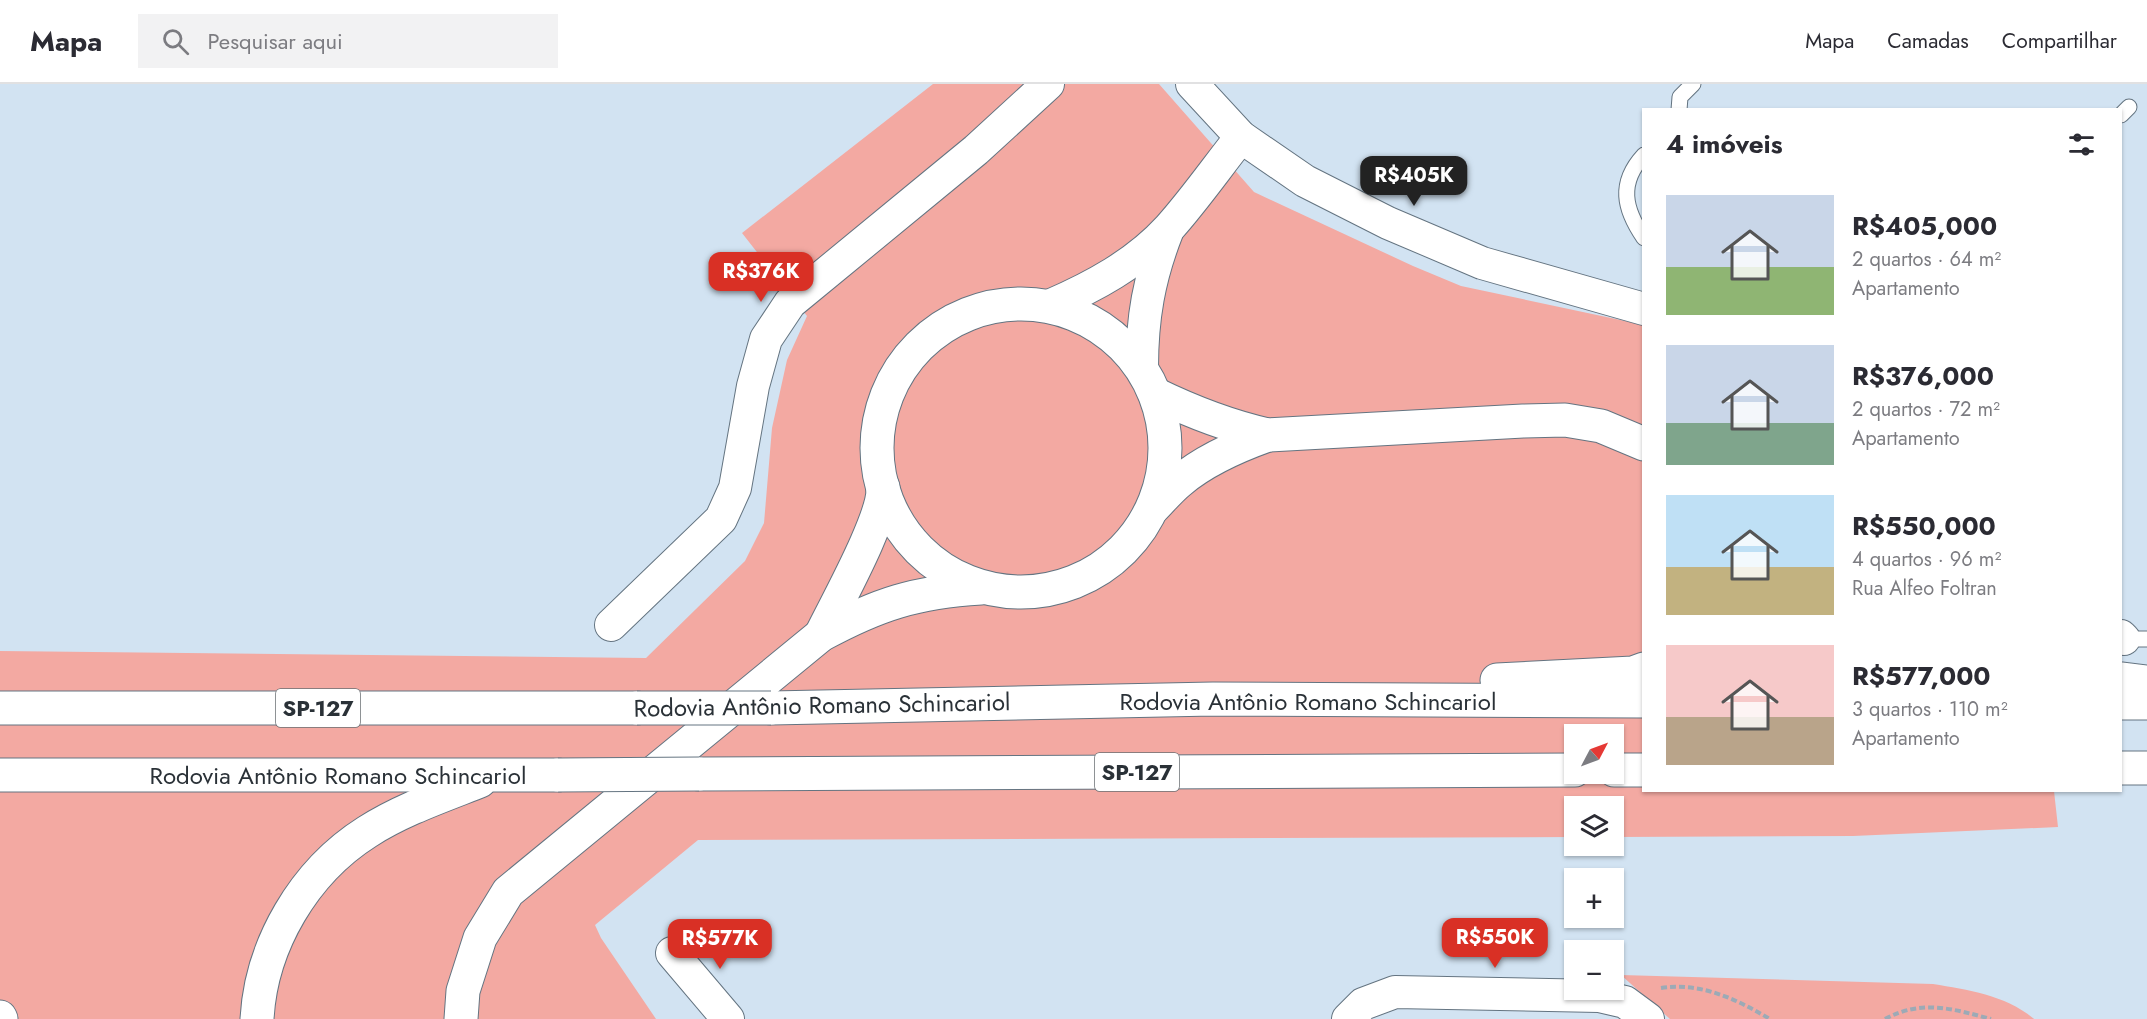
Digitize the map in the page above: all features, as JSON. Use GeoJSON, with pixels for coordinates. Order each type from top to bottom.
{"type":"FeatureCollection","features":[{"type":"Feature","properties":{"kind":"main road"},"geometry":{"type":"LineString","coordinates":[[821,635],[884,499],[878,461],[878,434],[882,407],[892,382],[906,360],[918,347],[946,324],[970,313],[996,306],[1022,303],[1049,306],[1075,314],[1100,327],[1123,346],[1148,381],[1163,422],[1166,451],[1162,480],[1153,508],[1139,533],[1119,554],[1096,571],[1071,584],[1043,591],[1014,592],[986,587],[962,579],[940,567],[904,532],[883,487]]}},
{"type":"Feature","properties":{"kind":"main road"},"geometry":{"type":"LineString","coordinates":[[1148,381],[1211,419],[1268,435],[1523,420],[1566,420],[1601,426],[1642,443]]}},
{"type":"Feature","properties":{"kind":"main road"},"geometry":{"type":"LineString","coordinates":[[1153,508],[1180,480],[1239,446],[1268,435]]}},
{"type":"Feature","properties":{"kind":"main road"},"geometry":{"type":"LineString","coordinates":[[461,1019],[463,990],[480,938],[508,892],[821,635],[859,614],[900,599],[942,590],[986,587]]}},
{"type":"Feature","properties":{"kind":"main road"},"geometry":{"type":"LineString","coordinates":[[1213,699],[1400,685],[1633,673],[1642,670]]}},
{"type":"Feature","properties":{"kind":"main road"},"geometry":{"type":"LineString","coordinates":[[2122,679],[2147,682]]}},
{"type":"Feature","properties":{"kind":"main road","name":"Rodovia Antônio Romano Schincariol"},"geometry":{"type":"LineString","coordinates":[[0,708],[771,708],[1213,699],[1642,701]]}},
{"type":"Feature","properties":{"kind":"main road"},"geometry":{"type":"LineString","coordinates":[[2122,703],[2147,703]]}},
{"type":"Feature","properties":{"kind":"main road"},"geometry":{"type":"LineString","coordinates":[[2122,768],[2147,768]]}},
{"type":"Feature","properties":{"kind":"main road","name":"Rodovia Antônio Romano Schincariol"},"geometry":{"type":"LineString","coordinates":[[0,775],[1564,770]]}},
{"type":"Feature","properties":{"kind":"main road"},"geometry":{"type":"LineString","coordinates":[[1624,770],[1642,770]]}},
{"type":"Feature","properties":{"kind":"main road"},"geometry":{"type":"LineString","coordinates":[[257,1019],[258,996],[268,960],[283,925],[306,887],[333,857],[367,832],[402,813],[493,775]]}},
{"type":"Feature","properties":{"kind":"street"},"geometry":{"type":"LineString","coordinates":[[611,625],[721,519],[735,488],[753,386],[766,339],[790,303],[976,150],[1048,84]]}},
{"type":"Feature","properties":{"kind":"street"},"geometry":{"type":"LineString","coordinates":[[1192,84],[1241,137],[1305,181],[1388,223],[1482,262],[1642,308]]}},
{"type":"Feature","properties":{"kind":"street"},"geometry":{"type":"LineString","coordinates":[[1049,306],[1082,292],[1142,252],[1168,228],[1241,137]]}},
{"type":"Feature","properties":{"kind":"street"},"geometry":{"type":"LineString","coordinates":[[1148,381],[1142,332],[1146,296],[1155,261],[1168,228]]}},
{"type":"Feature","properties":{"kind":"street"},"geometry":{"type":"LineString","coordinates":[[672,953],[728,1019]]}},
{"type":"Feature","properties":{"kind":"street"},"geometry":{"type":"LineString","coordinates":[[1348,1019],[1363,1004],[1395,992],[1599,996],[1636,1010]]}},
{"type":"Feature","properties":{"kind":"lane"},"geometry":{"type":"LineString","coordinates":[[1679,108],[1680,97],[1693,84]]}},
{"type":"Feature","properties":{"kind":"lane"},"geometry":{"type":"LineString","coordinates":[[1642,158],[1631,174],[1626,189],[1627,207],[1633,223],[1642,235]]}},
{"type":"Feature","properties":{"kind":"path"},"geometry":{"type":"LineString","coordinates":[[1636,1010],[1640,991],[1668,987],[1696,988],[1718,993],[1742,1003],[1770,1019]]}},
{"type":"Feature","properties":{"kind":"path"},"geometry":{"type":"LineString","coordinates":[[1885,1019],[1907,1010],[1939,1006],[1991,1019]]}},
{"type":"Feature","properties":{"kind":"shaded area"},"geometry":{"type":"Polygon","coordinates":[[[933,84],[1159,84],[1254,192],[1461,286],[1642,325],[1642,792],[2054,792],[2058,827],[1853,836],[1624,837],[1624,796],[1564,796],[1564,837],[698,840],[595,925],[601,938],[656,1019],[0,1019],[0,651],[646,658],[745,561],[764,523],[772,428],[787,360],[807,316],[742,233],[933,84]]]}},
{"type":"Feature","properties":{"kind":"shaded area"},"geometry":{"type":"Polygon","coordinates":[[[1624,975],[1933,984],[1973,991],[1999,999],[2034,1019],[1670,1019],[1624,978],[1624,975]]]}}]}
